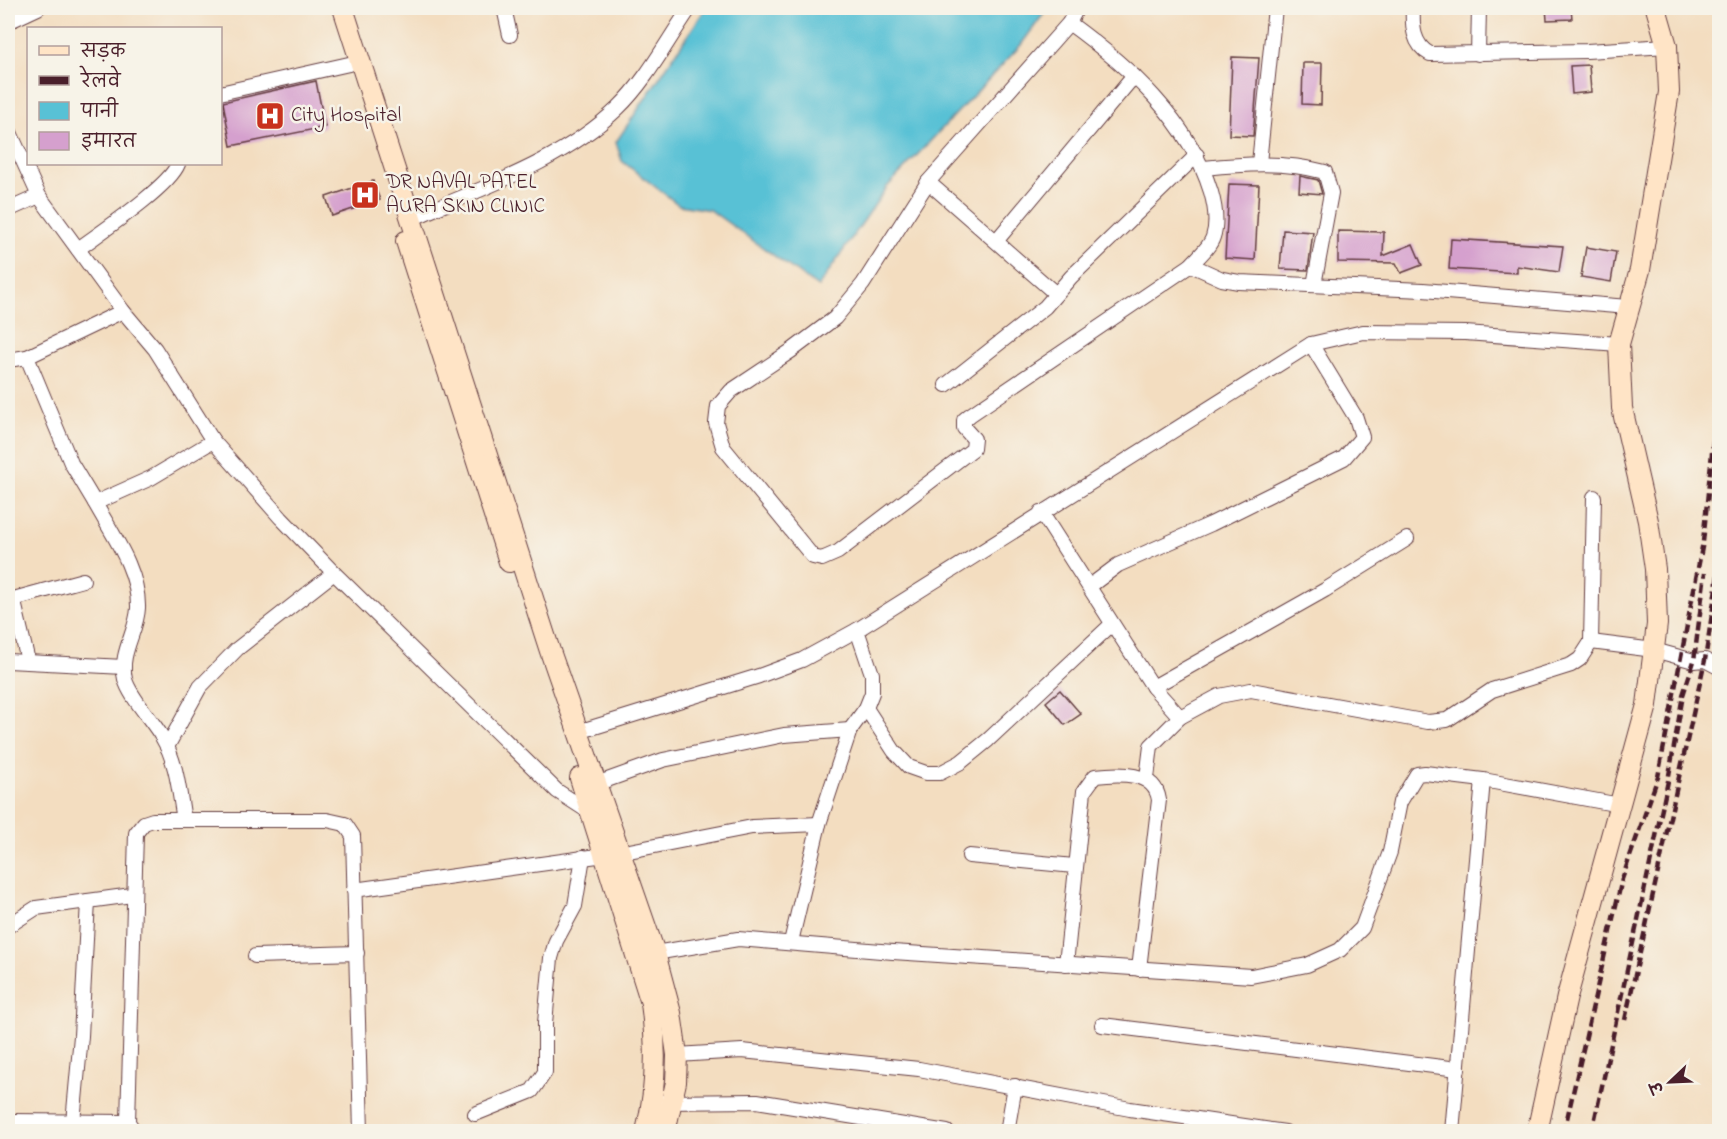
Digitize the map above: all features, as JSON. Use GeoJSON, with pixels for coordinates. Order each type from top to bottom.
{"type":"FeatureCollection","features":[{"type":"Feature","properties":{"kind":"main road"},"geometry":{"type":"LineString","coordinates":[[330,8],[591,813],[641,907],[655,953],[670,1013],[677,1055],[676,1082],[646,1131]]}},
{"type":"Feature","properties":{"kind":"main road"},"geometry":{"type":"LineString","coordinates":[[344,8],[596,784],[651,1003],[656,1040],[656,1073],[665,1131]]}},
{"type":"Feature","properties":{"kind":"main road"},"geometry":{"type":"LineString","coordinates":[[1538,1131],[1567,997],[1647,705],[1657,624],[1655,569],[1648,521],[1622,408],[1619,344],[1640,270],[1669,92],[1667,46],[1656,8]]}},
{"type":"Feature","properties":{"kind":"street"},"geometry":{"type":"LineString","coordinates":[[8,22],[38,8]]}},
{"type":"Feature","properties":{"kind":"street"},"geometry":{"type":"LineString","coordinates":[[504,8],[510,35]]}},
{"type":"Feature","properties":{"kind":"street"},"geometry":{"type":"LineString","coordinates":[[413,218],[546,158],[594,127],[618,108],[642,79],[690,8]]}},
{"type":"Feature","properties":{"kind":"street"},"geometry":{"type":"LineString","coordinates":[[1069,23],[1101,46],[1134,76],[1172,119],[1197,154],[1204,168],[1214,202],[1216,223],[1213,239],[1191,265],[964,420],[964,428],[974,439],[973,449],[838,552],[822,559],[813,557],[723,447],[716,423],[718,406],[731,391],[791,351],[834,318],[863,284],[928,182],[1069,23],[1077,8]]}},
{"type":"Feature","properties":{"kind":"street"},"geometry":{"type":"LineString","coordinates":[[1259,163],[1275,8]]}},
{"type":"Feature","properties":{"kind":"street"},"geometry":{"type":"LineString","coordinates":[[1413,8],[1417,43],[1420,49],[1430,54],[1667,46]]}},
{"type":"Feature","properties":{"kind":"street"},"geometry":{"type":"LineString","coordinates":[[1478,54],[1479,8]]}},
{"type":"Feature","properties":{"kind":"street"},"geometry":{"type":"LineString","coordinates":[[222,93],[349,64]]}},
{"type":"Feature","properties":{"kind":"street"},"geometry":{"type":"LineString","coordinates":[[997,240],[1134,76]]}},
{"type":"Feature","properties":{"kind":"street"},"geometry":{"type":"LineString","coordinates":[[8,128],[39,196],[123,311],[155,348],[213,441],[281,518],[334,573],[550,784],[591,813]]}},
{"type":"Feature","properties":{"kind":"street"},"geometry":{"type":"LineString","coordinates":[[946,385],[1045,306],[1197,154]]}},
{"type":"Feature","properties":{"kind":"street"},"geometry":{"type":"LineString","coordinates":[[1204,168],[1259,163],[1309,167],[1325,172],[1331,193],[1314,285]]}},
{"type":"Feature","properties":{"kind":"street"},"geometry":{"type":"LineString","coordinates":[[78,249],[163,184],[176,171],[178,165]]}},
{"type":"Feature","properties":{"kind":"street"},"geometry":{"type":"LineString","coordinates":[[928,182],[1056,294]]}},
{"type":"Feature","properties":{"kind":"street"},"geometry":{"type":"LineString","coordinates":[[8,210],[39,196]]}},
{"type":"Feature","properties":{"kind":"street"},"geometry":{"type":"LineString","coordinates":[[1191,265],[1222,279],[1239,282],[1423,290],[1628,308]]}},
{"type":"Feature","properties":{"kind":"street"},"geometry":{"type":"LineString","coordinates":[[8,360],[27,357],[123,311]]}},
{"type":"Feature","properties":{"kind":"street"},"geometry":{"type":"LineString","coordinates":[[578,732],[759,676],[802,660],[857,630],[1311,344],[1363,333],[1465,333],[1619,344]]}},
{"type":"Feature","properties":{"kind":"street"},"geometry":{"type":"LineString","coordinates":[[1090,586],[1118,565],[1211,524],[1344,458],[1356,446],[1362,437],[1356,418],[1311,344]]}},
{"type":"Feature","properties":{"kind":"street"},"geometry":{"type":"LineString","coordinates":[[27,357],[71,464],[120,548],[136,592],[138,609],[126,649],[125,681],[173,759],[184,820]]}},
{"type":"Feature","properties":{"kind":"street"},"geometry":{"type":"LineString","coordinates":[[94,503],[151,478],[213,441]]}},
{"type":"Feature","properties":{"kind":"street"},"geometry":{"type":"LineString","coordinates":[[1147,778],[1151,746],[1180,717],[1219,696],[1251,690],[1280,693],[1338,707],[1428,722],[1447,720],[1492,690],[1571,665],[1580,659],[1591,642],[1594,497]]}},
{"type":"Feature","properties":{"kind":"street"},"geometry":{"type":"LineString","coordinates":[[1041,512],[1152,687],[1180,717]]}},
{"type":"Feature","properties":{"kind":"street"},"geometry":{"type":"LineString","coordinates":[[1152,687],[1325,590],[1407,539]]}},
{"type":"Feature","properties":{"kind":"street"},"geometry":{"type":"LineString","coordinates":[[167,747],[200,687],[237,649],[334,573]]}},
{"type":"Feature","properties":{"kind":"street"},"geometry":{"type":"LineString","coordinates":[[28,661],[14,602],[17,598],[83,580]]}},
{"type":"Feature","properties":{"kind":"street"},"geometry":{"type":"LineString","coordinates":[[866,708],[894,751],[909,767],[926,773],[940,773],[961,762],[988,740],[1112,624]]}},
{"type":"Feature","properties":{"kind":"street"},"geometry":{"type":"LineString","coordinates":[[791,942],[819,824],[850,730],[866,708],[872,693],[872,674],[857,630]]}},
{"type":"Feature","properties":{"kind":"street"},"geometry":{"type":"LineString","coordinates":[[1591,642],[1654,650],[1688,659],[1705,660],[1719,668]]}},
{"type":"Feature","properties":{"kind":"street"},"geometry":{"type":"LineString","coordinates":[[8,661],[124,667]]}},
{"type":"Feature","properties":{"kind":"street"},"geometry":{"type":"LineString","coordinates":[[596,784],[663,760],[784,735],[850,730]]}},
{"type":"Feature","properties":{"kind":"street"},"geometry":{"type":"LineString","coordinates":[[1066,964],[1074,866],[1084,791],[1095,776],[1113,773],[1147,778],[1157,789],[1159,800],[1139,969]]}},
{"type":"Feature","properties":{"kind":"street"},"geometry":{"type":"LineString","coordinates":[[655,953],[738,939],[893,952],[1251,976],[1307,965],[1340,950],[1362,928],[1390,852],[1400,802],[1409,783],[1417,774],[1483,780],[1620,805]]}},
{"type":"Feature","properties":{"kind":"street"},"geometry":{"type":"LineString","coordinates":[[1452,1131],[1483,780]]}},
{"type":"Feature","properties":{"kind":"street"},"geometry":{"type":"LineString","coordinates":[[8,1121],[39,1126],[73,1122],[131,1127],[132,895],[136,833],[144,823],[153,820],[327,820],[345,824],[353,836],[361,1131]]}},
{"type":"Feature","properties":{"kind":"street"},"geometry":{"type":"LineString","coordinates":[[354,890],[612,853],[752,827],[819,824]]}},
{"type":"Feature","properties":{"kind":"street"},"geometry":{"type":"LineString","coordinates":[[969,856],[1074,866]]}},
{"type":"Feature","properties":{"kind":"street"},"geometry":{"type":"LineString","coordinates":[[475,1114],[532,1090],[545,1072],[545,1023],[551,958],[556,941],[567,926],[575,906],[583,857]]}},
{"type":"Feature","properties":{"kind":"street"},"geometry":{"type":"LineString","coordinates":[[8,926],[36,908],[132,895]]}},
{"type":"Feature","properties":{"kind":"street"},"geometry":{"type":"LineString","coordinates":[[73,1122],[81,1036],[88,901]]}},
{"type":"Feature","properties":{"kind":"street"},"geometry":{"type":"LineString","coordinates":[[255,956],[357,953]]}},
{"type":"Feature","properties":{"kind":"street"},"geometry":{"type":"LineString","coordinates":[[1102,1025],[1458,1069]]}},
{"type":"Feature","properties":{"kind":"street"},"geometry":{"type":"LineString","coordinates":[[677,1055],[742,1051],[918,1069],[1130,1109],[1285,1131]]}},
{"type":"Feature","properties":{"kind":"street"},"geometry":{"type":"LineString","coordinates":[[1007,1131],[1015,1086]]}},
{"type":"Feature","properties":{"kind":"street"},"geometry":{"type":"LineString","coordinates":[[662,1102],[757,1101],[947,1131]]}},
{"type":"Feature","properties":{"kind":"water"},"geometry":{"type":"Polygon","coordinates":[[[706,8],[1048,8],[1020,46],[887,187],[818,287],[710,210],[679,205],[622,161],[616,142],[706,8]]]}},
{"type":"Feature","properties":{"kind":"building"},"geometry":{"type":"Polygon","coordinates":[[[1546,8],[1571,8],[1572,19],[1547,20],[1546,8]]]}},
{"type":"Feature","properties":{"kind":"building"},"geometry":{"type":"Polygon","coordinates":[[[1232,57],[1259,58],[1253,136],[1229,135],[1232,57]]]}},
{"type":"Feature","properties":{"kind":"building"},"geometry":{"type":"Polygon","coordinates":[[[1303,63],[1322,63],[1321,105],[1302,104],[1303,63]]]}},
{"type":"Feature","properties":{"kind":"building"},"geometry":{"type":"Polygon","coordinates":[[[1589,65],[1591,92],[1572,94],[1570,66],[1589,65]]]}},
{"type":"Feature","properties":{"kind":"building"},"geometry":{"type":"Polygon","coordinates":[[[316,81],[325,127],[231,146],[223,102],[316,81]]]}},
{"type":"Feature","properties":{"kind":"building"},"geometry":{"type":"Polygon","coordinates":[[[1300,176],[1318,180],[1322,194],[1299,192],[1300,176]]]}},
{"type":"Feature","properties":{"kind":"building"},"geometry":{"type":"Polygon","coordinates":[[[373,181],[380,200],[332,216],[326,197],[373,181]]]}},
{"type":"Feature","properties":{"kind":"building"},"geometry":{"type":"Polygon","coordinates":[[[1229,184],[1259,185],[1255,260],[1225,258],[1229,184]]]}},
{"type":"Feature","properties":{"kind":"building"},"geometry":{"type":"Polygon","coordinates":[[[1283,230],[1313,232],[1308,270],[1280,269],[1283,230]]]}},
{"type":"Feature","properties":{"kind":"building"},"geometry":{"type":"Polygon","coordinates":[[[1338,231],[1384,232],[1383,256],[1413,244],[1422,265],[1401,273],[1396,263],[1338,262],[1338,231]]]}},
{"type":"Feature","properties":{"kind":"building"},"geometry":{"type":"Polygon","coordinates":[[[1451,239],[1563,246],[1559,272],[1517,266],[1517,273],[1449,269],[1451,239]]]}},
{"type":"Feature","properties":{"kind":"building"},"geometry":{"type":"Polygon","coordinates":[[[1586,247],[1616,252],[1611,282],[1581,277],[1586,247]]]}},
{"type":"Feature","properties":{"kind":"building"},"geometry":{"type":"Polygon","coordinates":[[[1060,690],[1081,714],[1065,725],[1046,702],[1060,690]]]}},
{"type":"Feature","properties":{"kind":"railway"},"geometry":{"type":"LineString","coordinates":[[1718,8],[1720,23]]}},
{"type":"Feature","properties":{"kind":"railway"},"geometry":{"type":"LineString","coordinates":[[1564,1132],[1622,879],[1658,777],[1703,542],[1720,373]]}},
{"type":"Feature","properties":{"kind":"railway"},"geometry":{"type":"LineString","coordinates":[[1625,1020],[1705,660],[1720,562]]}},
{"type":"Feature","properties":{"kind":"railway"},"geometry":{"type":"LineString","coordinates":[[1592,1132],[1668,781],[1683,695],[1694,661],[1705,573]]}},
{"type":"Feature","properties":{"kind":"place","name":"City Hospital"},"geometry":{"type":"Point","coordinates":[270,116]}},
{"type":"Feature","properties":{"kind":"place","name":"DR NAVAL PATEL AURA SKIN CLINIC"},"geometry":{"type":"Point","coordinates":[365,195]}}]}
